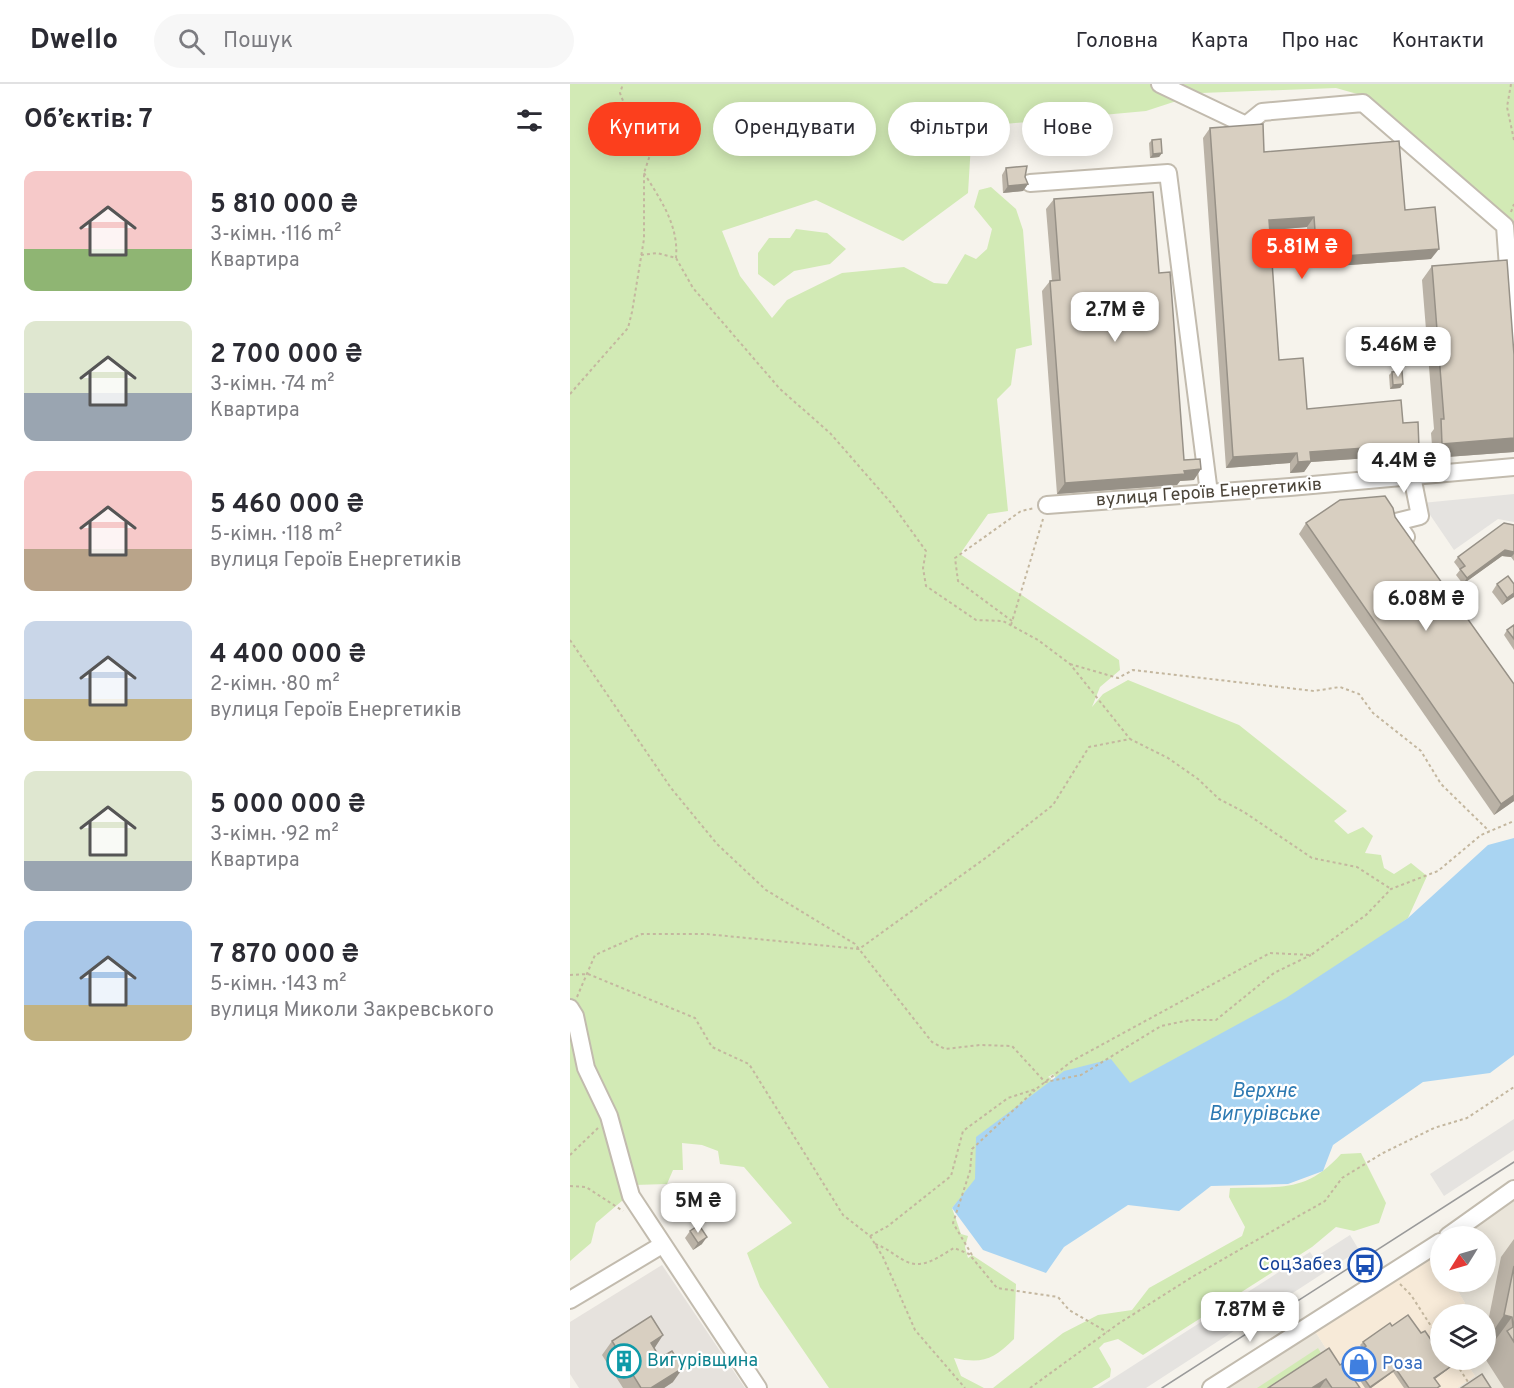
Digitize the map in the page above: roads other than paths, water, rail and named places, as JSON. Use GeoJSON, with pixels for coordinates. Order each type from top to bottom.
{"type":"FeatureCollection","features":[{"type":"Feature","properties":{"kind":"street"},"geometry":{"type":"LineString","coordinates":[[1160,84],[1246,125],[1262,112],[1363,104],[1505,226],[1514,350]]}},
{"type":"Feature","properties":{"kind":"street"},"geometry":{"type":"LineString","coordinates":[[1030,183],[1168,173],[1209,493]]}},
{"type":"Feature","properties":{"kind":"street","name":"вулиця Героїв Енергетиків"},"geometry":{"type":"LineString","coordinates":[[1047,505],[1514,467]]}},
{"type":"Feature","properties":{"kind":"street"},"geometry":{"type":"LineString","coordinates":[[1412,476],[1420,516],[1395,522],[1415,550]]}},
{"type":"Feature","properties":{"kind":"street"},"geometry":{"type":"LineString","coordinates":[[570,1008],[575,1016],[586,1068],[609,1116],[631,1196],[759,1388]]}},
{"type":"Feature","properties":{"kind":"street"},"geometry":{"type":"LineString","coordinates":[[1462,1226],[1514,1189]]}},
{"type":"Feature","properties":{"kind":"street"},"geometry":{"type":"LineString","coordinates":[[570,1300],[659,1237]]}},
{"type":"Feature","properties":{"kind":"street"},"geometry":{"type":"LineString","coordinates":[[1211,1388],[1430,1248]]}},
{"type":"Feature","properties":{"kind":"water","name":"Верхнє Вигурівське"},"geometry":{"type":"Polygon","coordinates":[[[1514,838],[1514,1055],[1490,1073],[1423,1082],[1333,1145],[1323,1171],[1288,1184],[1211,1186],[1179,1211],[1128,1205],[1064,1247],[1046,1273],[983,1250],[952,1208],[975,1179],[976,1137],[1064,1071],[1111,1059],[1130,1083],[1286,998],[1408,918],[1488,845],[1514,838]]]}},
{"type":"Feature","properties":{"kind":"tram line"},"geometry":{"type":"LineString","coordinates":[[1162,1388],[1514,1162]]}},
{"type":"Feature","properties":{"kind":"place","name":"СоцЗабез"},"geometry":{"type":"Point","coordinates":[1365,1265]}},
{"type":"Feature","properties":{"kind":"place","name":"Вигурівщина"},"geometry":{"type":"Point","coordinates":[624,1361]}},
{"type":"Feature","properties":{"kind":"place","name":"Роза"},"geometry":{"type":"Point","coordinates":[1359,1364]}}]}
